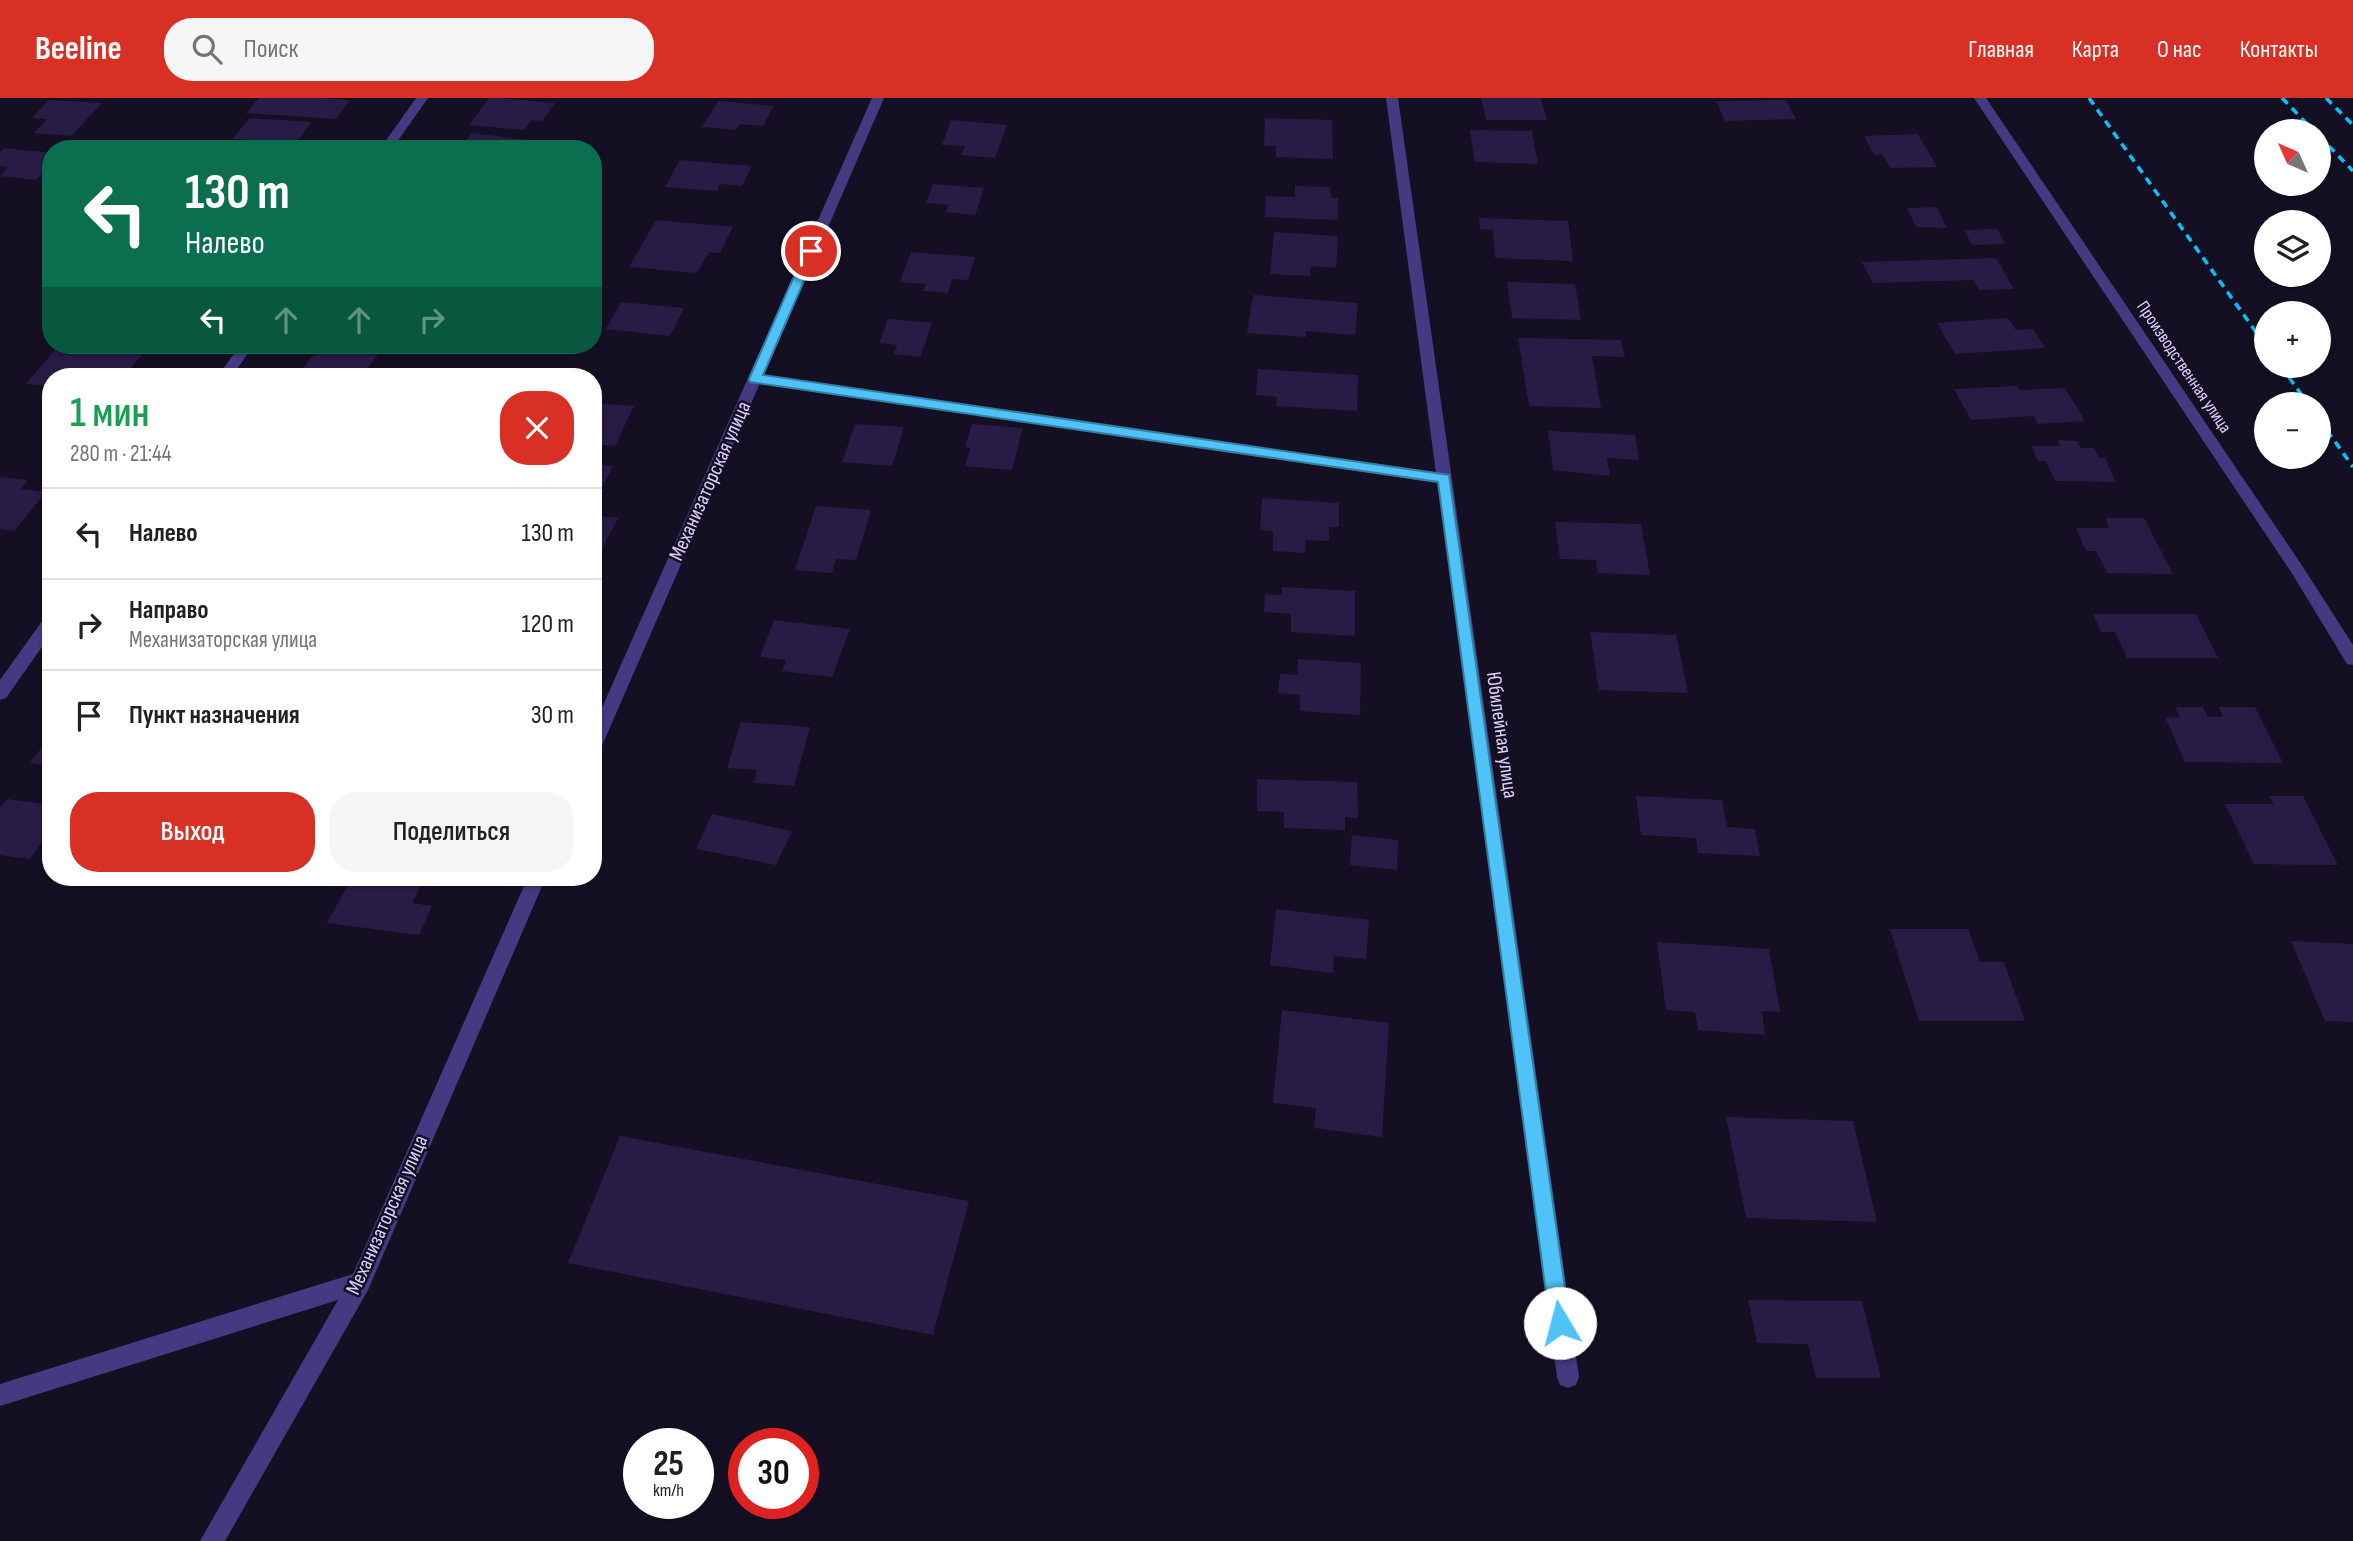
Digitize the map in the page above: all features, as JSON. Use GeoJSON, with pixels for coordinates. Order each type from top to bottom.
{"type":"FeatureCollection","features":[{"type":"Feature","properties":{"kind":"street"},"geometry":{"type":"LineString","coordinates":[[392,140],[422,98]]}},
{"type":"Feature","properties":{"kind":"street","name":"Механизаторская улица"},"geometry":{"type":"LineString","coordinates":[[602,728],[878,98]]}},
{"type":"Feature","properties":{"kind":"street","name":"Юбилейная улица"},"geometry":{"type":"LineString","coordinates":[[1392,98],[1568,1377]]}},
{"type":"Feature","properties":{"kind":"street","name":"Производственная улица"},"geometry":{"type":"LineString","coordinates":[[1980,98],[2298,571],[2353,659]]}},
{"type":"Feature","properties":{"kind":"street"},"geometry":{"type":"LineString","coordinates":[[755,379],[1444,478]]}},
{"type":"Feature","properties":{"kind":"street"},"geometry":{"type":"LineString","coordinates":[[0,693],[42,634]]}},
{"type":"Feature","properties":{"kind":"street","name":"Механизаторская улица"},"geometry":{"type":"LineString","coordinates":[[212,1541],[360,1282],[533,886]]}},
{"type":"Feature","properties":{"kind":"street"},"geometry":{"type":"LineString","coordinates":[[0,1395],[360,1282]]}},
{"type":"Feature","properties":{"kind":"building"},"geometry":{"type":"Polygon","coordinates":[[[259,98],[350,100],[336,119],[246,113],[259,98]]]}},
{"type":"Feature","properties":{"kind":"building"},"geometry":{"type":"Polygon","coordinates":[[[489,98],[555,103],[542,121],[532,120],[524,130],[469,125],[489,98]]]}},
{"type":"Feature","properties":{"kind":"building"},"geometry":{"type":"Polygon","coordinates":[[[1481,98],[1541,98],[1547,120],[1486,120],[1481,98]]]}},
{"type":"Feature","properties":{"kind":"building"},"geometry":{"type":"Polygon","coordinates":[[[49,100],[102,103],[71,136],[34,133],[47,119],[32,118],[49,100]]]}},
{"type":"Feature","properties":{"kind":"building"},"geometry":{"type":"Polygon","coordinates":[[[1786,100],[1796,119],[1725,121],[1716,101],[1786,100]]]}},
{"type":"Feature","properties":{"kind":"building"},"geometry":{"type":"Polygon","coordinates":[[[718,101],[774,106],[763,126],[740,124],[736,130],[702,127],[718,101]]]}},
{"type":"Feature","properties":{"kind":"building"},"geometry":{"type":"Polygon","coordinates":[[[250,118],[312,122],[298,140],[232,139],[250,118]]]}},
{"type":"Feature","properties":{"kind":"building"},"geometry":{"type":"Polygon","coordinates":[[[1265,118],[1332,120],[1333,159],[1276,157],[1276,146],[1264,146],[1265,118]]]}},
{"type":"Feature","properties":{"kind":"building"},"geometry":{"type":"Polygon","coordinates":[[[951,120],[1007,125],[995,158],[961,155],[965,146],[942,145],[951,120]]]}},
{"type":"Feature","properties":{"kind":"building"},"geometry":{"type":"Polygon","coordinates":[[[1470,130],[1532,131],[1538,164],[1475,162],[1470,130]]]}},
{"type":"Feature","properties":{"kind":"building"},"geometry":{"type":"Polygon","coordinates":[[[472,133],[528,140],[466,140],[472,133]]]}},
{"type":"Feature","properties":{"kind":"building"},"geometry":{"type":"Polygon","coordinates":[[[1918,134],[1937,167],[1890,168],[1882,154],[1874,155],[1864,136],[1918,134]]]}},
{"type":"Feature","properties":{"kind":"building"},"geometry":{"type":"Polygon","coordinates":[[[4,148],[42,152],[42,174],[36,180],[0,176],[8,167],[0,166],[0,153],[4,148]]]}},
{"type":"Feature","properties":{"kind":"building"},"geometry":{"type":"Polygon","coordinates":[[[680,160],[752,166],[742,186],[720,184],[717,191],[665,187],[680,160]]]}},
{"type":"Feature","properties":{"kind":"building"},"geometry":{"type":"Polygon","coordinates":[[[933,184],[984,188],[975,215],[946,212],[949,205],[926,203],[933,184]]]}},
{"type":"Feature","properties":{"kind":"building"},"geometry":{"type":"Polygon","coordinates":[[[1295,186],[1330,187],[1331,198],[1338,198],[1338,220],[1265,217],[1266,196],[1295,197],[1295,186]]]}},
{"type":"Feature","properties":{"kind":"building"},"geometry":{"type":"Polygon","coordinates":[[[1937,207],[1947,228],[1916,227],[1907,208],[1937,207]]]}},
{"type":"Feature","properties":{"kind":"building"},"geometry":{"type":"Polygon","coordinates":[[[1479,218],[1568,221],[1573,261],[1495,258],[1493,230],[1480,229],[1479,218]]]}},
{"type":"Feature","properties":{"kind":"building"},"geometry":{"type":"Polygon","coordinates":[[[656,220],[733,227],[720,253],[709,252],[697,273],[629,267],[656,220]]]}},
{"type":"Feature","properties":{"kind":"building"},"geometry":{"type":"Polygon","coordinates":[[[1997,229],[2006,244],[1972,245],[1964,230],[1997,229]]]}},
{"type":"Feature","properties":{"kind":"building"},"geometry":{"type":"Polygon","coordinates":[[[1274,232],[1338,236],[1336,268],[1311,266],[1310,276],[1270,274],[1274,232]]]}},
{"type":"Feature","properties":{"kind":"building"},"geometry":{"type":"Polygon","coordinates":[[[911,252],[975,257],[968,280],[952,279],[948,293],[923,291],[926,284],[900,282],[911,252]]]}},
{"type":"Feature","properties":{"kind":"building"},"geometry":{"type":"Polygon","coordinates":[[[1996,258],[2014,289],[1979,290],[1974,280],[1873,283],[1862,262],[1996,258]]]}},
{"type":"Feature","properties":{"kind":"building"},"geometry":{"type":"Polygon","coordinates":[[[1507,282],[1575,284],[1581,320],[1512,318],[1507,282]]]}},
{"type":"Feature","properties":{"kind":"building"},"geometry":{"type":"Polygon","coordinates":[[[1253,295],[1358,303],[1355,335],[1306,331],[1306,337],[1247,333],[1253,295]]]}},
{"type":"Feature","properties":{"kind":"building"},"geometry":{"type":"Polygon","coordinates":[[[621,302],[684,308],[670,336],[606,329],[621,302]]]}},
{"type":"Feature","properties":{"kind":"building"},"geometry":{"type":"Polygon","coordinates":[[[2008,318],[2016,330],[2033,329],[2045,348],[1955,354],[1937,323],[2008,318]]]}},
{"type":"Feature","properties":{"kind":"building"},"geometry":{"type":"Polygon","coordinates":[[[888,319],[932,323],[920,357],[894,354],[897,345],[879,343],[888,319]]]}},
{"type":"Feature","properties":{"kind":"building"},"geometry":{"type":"Polygon","coordinates":[[[1518,338],[1621,340],[1625,357],[1592,356],[1601,408],[1529,406],[1518,338]]]}},
{"type":"Feature","properties":{"kind":"building"},"geometry":{"type":"Polygon","coordinates":[[[52,354],[142,354],[131,368],[42,368],[42,385],[26,384],[52,354]]]}},
{"type":"Feature","properties":{"kind":"building"},"geometry":{"type":"Polygon","coordinates":[[[314,354],[378,354],[367,368],[303,368],[314,354]]]}},
{"type":"Feature","properties":{"kind":"building"},"geometry":{"type":"Polygon","coordinates":[[[1258,369],[1358,375],[1357,411],[1276,406],[1277,397],[1256,395],[1258,369]]]}},
{"type":"Feature","properties":{"kind":"building"},"geometry":{"type":"Polygon","coordinates":[[[2017,386],[2020,390],[2065,388],[2085,421],[2038,424],[2034,416],[1971,420],[1954,389],[2017,386]]]}},
{"type":"Feature","properties":{"kind":"building"},"geometry":{"type":"Polygon","coordinates":[[[602,404],[634,406],[615,446],[602,445],[602,404]]]}},
{"type":"Feature","properties":{"kind":"building"},"geometry":{"type":"Polygon","coordinates":[[[855,424],[904,427],[892,466],[842,462],[855,424]]]}},
{"type":"Feature","properties":{"kind":"building"},"geometry":{"type":"Polygon","coordinates":[[[972,424],[1023,428],[1012,470],[965,466],[970,448],[965,447],[972,424]]]}},
{"type":"Feature","properties":{"kind":"building"},"geometry":{"type":"Polygon","coordinates":[[[1548,431],[1635,435],[1639,460],[1607,458],[1610,476],[1553,470],[1548,431]]]}},
{"type":"Feature","properties":{"kind":"building"},"geometry":{"type":"Polygon","coordinates":[[[2057,440],[2077,441],[2081,448],[2094,448],[2099,458],[2105,458],[2116,482],[2055,481],[2046,461],[2038,461],[2032,446],[2060,446],[2057,440]]]}},
{"type":"Feature","properties":{"kind":"building"},"geometry":{"type":"Polygon","coordinates":[[[602,465],[613,466],[602,488],[602,465]]]}},
{"type":"Feature","properties":{"kind":"building"},"geometry":{"type":"Polygon","coordinates":[[[0,477],[28,480],[21,489],[42,492],[42,497],[14,531],[0,529],[0,477]]]}},
{"type":"Feature","properties":{"kind":"building"},"geometry":{"type":"Polygon","coordinates":[[[1262,498],[1339,503],[1339,527],[1329,527],[1329,541],[1306,540],[1305,553],[1273,551],[1273,531],[1260,530],[1262,498]]]}},
{"type":"Feature","properties":{"kind":"building"},"geometry":{"type":"Polygon","coordinates":[[[816,506],[871,510],[856,560],[836,559],[832,573],[795,570],[816,506]]]}},
{"type":"Feature","properties":{"kind":"building"},"geometry":{"type":"Polygon","coordinates":[[[602,516],[618,518],[602,548],[602,516]]]}},
{"type":"Feature","properties":{"kind":"building"},"geometry":{"type":"Polygon","coordinates":[[[2105,518],[2144,518],[2173,574],[2107,573],[2096,551],[2086,551],[2076,528],[2109,528],[2105,518]]]}},
{"type":"Feature","properties":{"kind":"building"},"geometry":{"type":"Polygon","coordinates":[[[1555,522],[1641,524],[1650,575],[1598,573],[1596,560],[1560,559],[1555,522]]]}},
{"type":"Feature","properties":{"kind":"building"},"geometry":{"type":"Polygon","coordinates":[[[1282,587],[1355,591],[1355,636],[1291,632],[1291,614],[1264,612],[1265,594],[1282,595],[1282,587]]]}},
{"type":"Feature","properties":{"kind":"building"},"geometry":{"type":"Polygon","coordinates":[[[2093,614],[2196,614],[2218,658],[2127,658],[2115,632],[2101,632],[2093,614]]]}},
{"type":"Feature","properties":{"kind":"building"},"geometry":{"type":"Polygon","coordinates":[[[774,620],[850,629],[832,677],[782,671],[786,660],[760,657],[774,620]]]}},
{"type":"Feature","properties":{"kind":"building"},"geometry":{"type":"Polygon","coordinates":[[[1590,632],[1676,635],[1688,693],[1599,690],[1590,632]]]}},
{"type":"Feature","properties":{"kind":"building"},"geometry":{"type":"Polygon","coordinates":[[[1298,659],[1361,663],[1360,715],[1300,711],[1300,695],[1278,693],[1280,674],[1298,675],[1298,659]]]}},
{"type":"Feature","properties":{"kind":"building"},"geometry":{"type":"Polygon","coordinates":[[[2175,707],[2203,707],[2208,717],[2223,717],[2219,707],[2255,707],[2283,763],[2185,762],[2165,717],[2180,718],[2175,707]]]}},
{"type":"Feature","properties":{"kind":"building"},"geometry":{"type":"Polygon","coordinates":[[[741,722],[810,727],[794,786],[754,783],[757,770],[727,768],[741,722]]]}},
{"type":"Feature","properties":{"kind":"building"},"geometry":{"type":"Polygon","coordinates":[[[42,747],[42,765],[30,763],[42,747]]]}},
{"type":"Feature","properties":{"kind":"building"},"geometry":{"type":"Polygon","coordinates":[[[1257,779],[1357,782],[1358,818],[1345,817],[1345,830],[1284,828],[1284,812],[1257,811],[1257,779]]]}},
{"type":"Feature","properties":{"kind":"building"},"geometry":{"type":"Polygon","coordinates":[[[1636,796],[1722,800],[1727,827],[1755,829],[1760,856],[1698,853],[1696,838],[1641,835],[1636,796]]]}},
{"type":"Feature","properties":{"kind":"building"},"geometry":{"type":"Polygon","coordinates":[[[2269,796],[2303,796],[2338,865],[2254,864],[2225,804],[2274,804],[2269,796]]]}},
{"type":"Feature","properties":{"kind":"building"},"geometry":{"type":"Polygon","coordinates":[[[7,799],[42,804],[42,842],[30,859],[0,855],[0,808],[7,799]]]}},
{"type":"Feature","properties":{"kind":"building"},"geometry":{"type":"Polygon","coordinates":[[[712,814],[792,831],[776,865],[696,849],[712,814]]]}},
{"type":"Feature","properties":{"kind":"building"},"geometry":{"type":"Polygon","coordinates":[[[1352,835],[1398,840],[1397,870],[1350,865],[1352,835]]]}},
{"type":"Feature","properties":{"kind":"building"},"geometry":{"type":"Polygon","coordinates":[[[347,886],[420,886],[412,903],[432,906],[419,935],[327,923],[347,886]]]}},
{"type":"Feature","properties":{"kind":"building"},"geometry":{"type":"Polygon","coordinates":[[[1276,909],[1369,920],[1366,959],[1334,956],[1333,973],[1270,965],[1276,909]]]}},
{"type":"Feature","properties":{"kind":"building"},"geometry":{"type":"Polygon","coordinates":[[[1890,929],[1968,929],[1980,962],[2004,962],[2025,1021],[1919,1021],[1890,929]]]}},
{"type":"Feature","properties":{"kind":"building"},"geometry":{"type":"Polygon","coordinates":[[[2291,941],[2353,944],[2353,1022],[2325,1021],[2291,941]]]}},
{"type":"Feature","properties":{"kind":"building"},"geometry":{"type":"Polygon","coordinates":[[[1657,942],[1769,949],[1780,1012],[1762,1011],[1765,1035],[1698,1030],[1695,1012],[1666,1010],[1657,942]]]}},
{"type":"Feature","properties":{"kind":"building"},"geometry":{"type":"Polygon","coordinates":[[[1282,1010],[1389,1023],[1382,1137],[1314,1128],[1316,1108],[1273,1103],[1282,1010]]]}},
{"type":"Feature","properties":{"kind":"building"},"geometry":{"type":"Polygon","coordinates":[[[1726,1117],[1853,1121],[1877,1222],[1746,1218],[1726,1117]]]}},
{"type":"Feature","properties":{"kind":"building"},"geometry":{"type":"Polygon","coordinates":[[[620,1136],[969,1201],[933,1335],[568,1263],[620,1136]]]}},
{"type":"Feature","properties":{"kind":"building"},"geometry":{"type":"Polygon","coordinates":[[[1748,1300],[1862,1301],[1881,1378],[1816,1378],[1808,1344],[1757,1343],[1748,1300]]]}},
{"type":"Feature","properties":{"kind":"railway"},"geometry":{"type":"LineString","coordinates":[[2089,98],[2254,329]]}},
{"type":"Feature","properties":{"kind":"railway"},"geometry":{"type":"LineString","coordinates":[[2282,98],[2302,119]]}},
{"type":"Feature","properties":{"kind":"railway"},"geometry":{"type":"LineString","coordinates":[[2326,98],[2353,125]]}},
{"type":"Feature","properties":{"kind":"railway"},"geometry":{"type":"LineString","coordinates":[[2331,148],[2353,171]]}},
{"type":"Feature","properties":{"kind":"railway"},"geometry":{"type":"LineString","coordinates":[[2290,378],[2299,392]]}},
{"type":"Feature","properties":{"kind":"railway"},"geometry":{"type":"LineString","coordinates":[[2331,436],[2353,467]]}},
{"type":"Feature","properties":{"kind":"route"},"geometry":{"type":"LineString","coordinates":[[811,251],[755,379],[1444,478],[1560,1323]]}}]}
